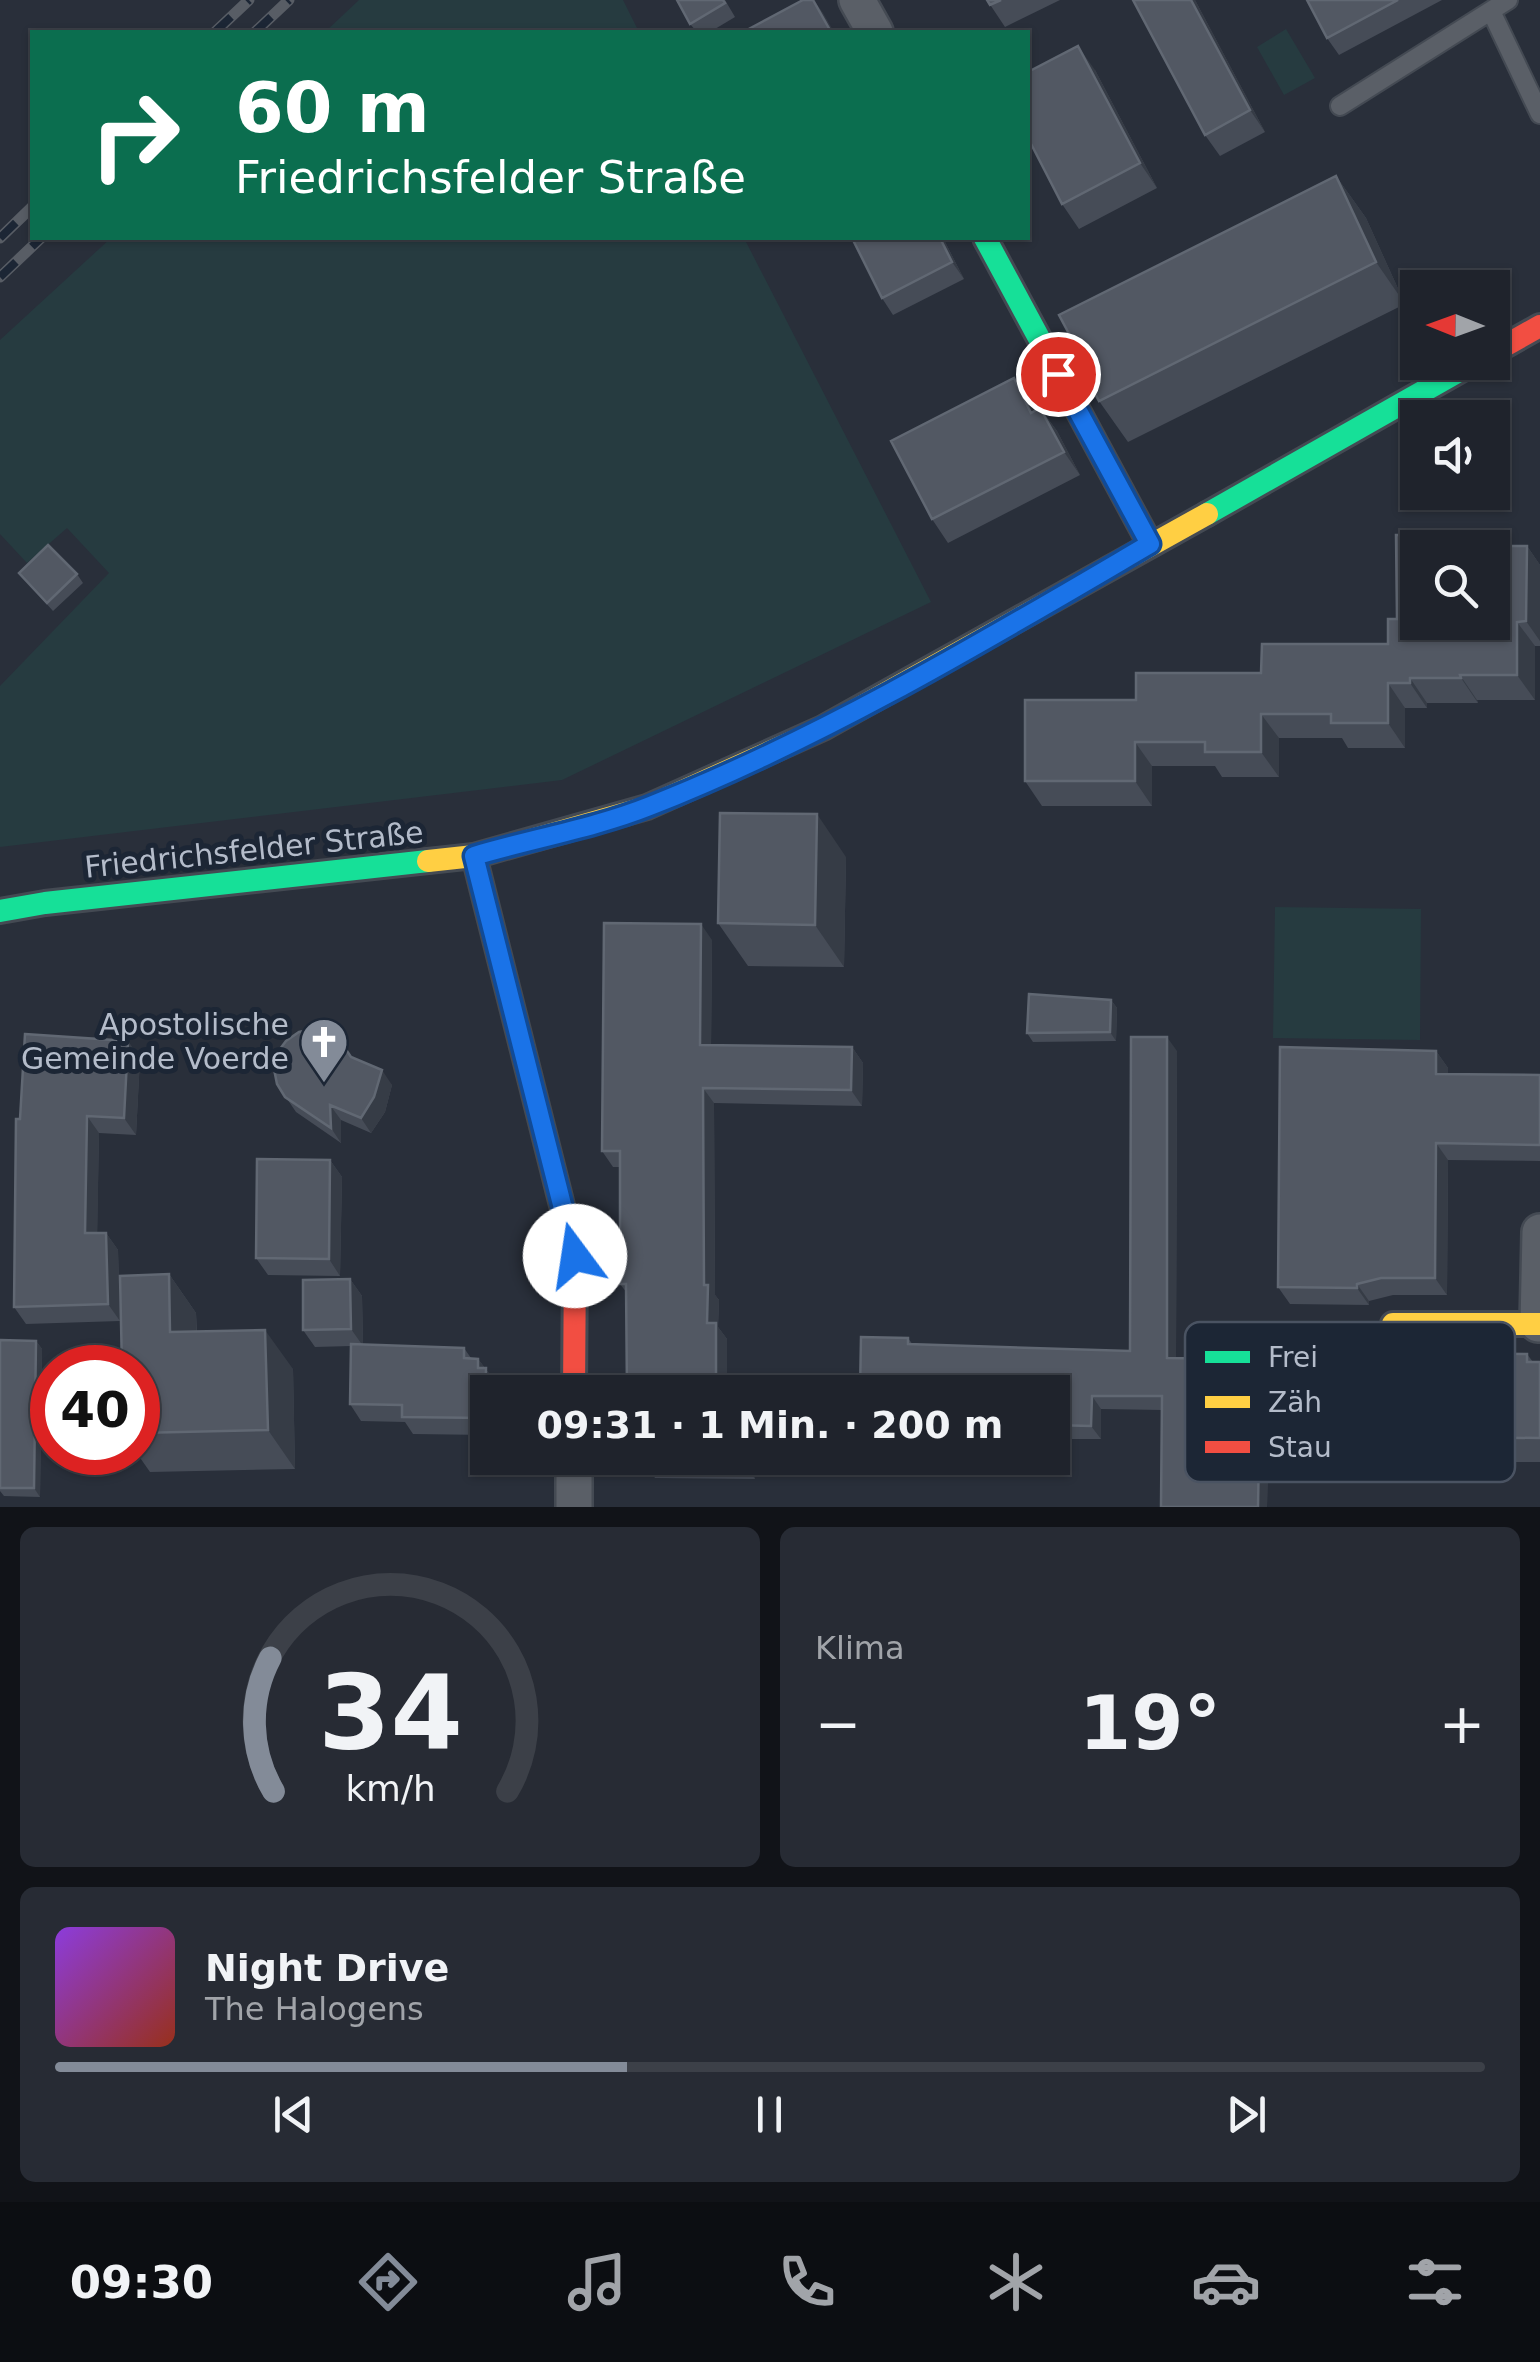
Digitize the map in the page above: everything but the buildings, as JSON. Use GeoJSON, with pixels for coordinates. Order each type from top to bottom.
{"type":"FeatureCollection","features":[{"type":"Feature","properties":{"kind":"main road"},"geometry":{"type":"LineString","coordinates":[[986,240],[1150,544]]}},
{"type":"Feature","properties":{"kind":"main road"},"geometry":{"type":"LineString","coordinates":[[1510,343],[1540,326]]}},
{"type":"Feature","properties":{"kind":"main road","name":"Friedrichsfelder Straße"},"geometry":{"type":"LineString","coordinates":[[0,911],[474,856],[647,807],[823,728],[1443,380]]}},
{"type":"Feature","properties":{"kind":"main road"},"geometry":{"type":"LineString","coordinates":[[474,856],[575,1256],[574,1375]]}},
{"type":"Feature","properties":{"kind":"street"},"geometry":{"type":"LineString","coordinates":[[858,0],[874,30]]}},
{"type":"Feature","properties":{"kind":"street"},"geometry":{"type":"LineString","coordinates":[[1539,1324],[1540,1232]]}},
{"type":"Feature","properties":{"kind":"street"},"geometry":{"type":"LineString","coordinates":[[574,1475],[574,1507]]}},
{"type":"Feature","properties":{"kind":"lane"},"geometry":{"type":"LineString","coordinates":[[1340,106],[1508,0]]}},
{"type":"Feature","properties":{"kind":"lane"},"geometry":{"type":"LineString","coordinates":[[1491,11],[1540,114]]}},
{"type":"Feature","properties":{"kind":"green space"},"geometry":{"type":"Polygon","coordinates":[[[359,0],[623,0],[638,30],[327,30],[359,0]]]}},
{"type":"Feature","properties":{"kind":"green space"},"geometry":{"type":"Polygon","coordinates":[[[1286,29],[1315,78],[1284,95],[1257,47],[1286,29]]]}},
{"type":"Feature","properties":{"kind":"green space"},"geometry":{"type":"Polygon","coordinates":[[[109,240],[745,240],[931,602],[562,780],[0,847],[0,686],[109,573],[67,528],[27,563],[0,534],[0,340],[109,240]]]}},
{"type":"Feature","properties":{"kind":"green space"},"geometry":{"type":"Polygon","coordinates":[[[1275,907],[1421,909],[1420,1040],[1273,1038],[1275,907]]]}},
{"type":"Feature","properties":{"kind":"railway"},"geometry":{"type":"LineString","coordinates":[[217,30],[249,0]]}},
{"type":"Feature","properties":{"kind":"railway"},"geometry":{"type":"LineString","coordinates":[[257,30],[289,0]]}},
{"type":"Feature","properties":{"kind":"railway"},"geometry":{"type":"LineString","coordinates":[[0,238],[30,209]]}},
{"type":"Feature","properties":{"kind":"railway"},"geometry":{"type":"LineString","coordinates":[[0,277],[39,240]]}},
{"type":"Feature","properties":{"kind":"traffic: fast"},"geometry":{"type":"LineString","coordinates":[[986,240],[1150,544]]}},
{"type":"Feature","properties":{"kind":"traffic: fast"},"geometry":{"type":"LineString","coordinates":[[1207,514],[1443,380]]}},
{"type":"Feature","properties":{"kind":"traffic: fast"},"geometry":{"type":"LineString","coordinates":[[0,911],[428,861]]}},
{"type":"Feature","properties":{"kind":"traffic: slow"},"geometry":{"type":"LineString","coordinates":[[428,861],[474,856],[647,807],[823,728],[1207,514]]}},
{"type":"Feature","properties":{"kind":"traffic: slow"},"geometry":{"type":"LineString","coordinates":[[1515,1324],[1540,1324]]}},
{"type":"Feature","properties":{"kind":"traffic: jam"},"geometry":{"type":"LineString","coordinates":[[1510,343],[1540,326]]}},
{"type":"Feature","properties":{"kind":"traffic: jam"},"geometry":{"type":"LineString","coordinates":[[474,856],[575,1257],[574,1375]]}},
{"type":"Feature","properties":{"kind":"place","name":"Apostolische Gemeinde Voerde"},"geometry":{"type":"Point","coordinates":[324,1084]}},
{"type":"Feature","properties":{"kind":"route"},"geometry":{"type":"LineString","coordinates":[[575,1256],[474,856],[647,807],[823,728],[1150,544],[1058,374]]}}]}
